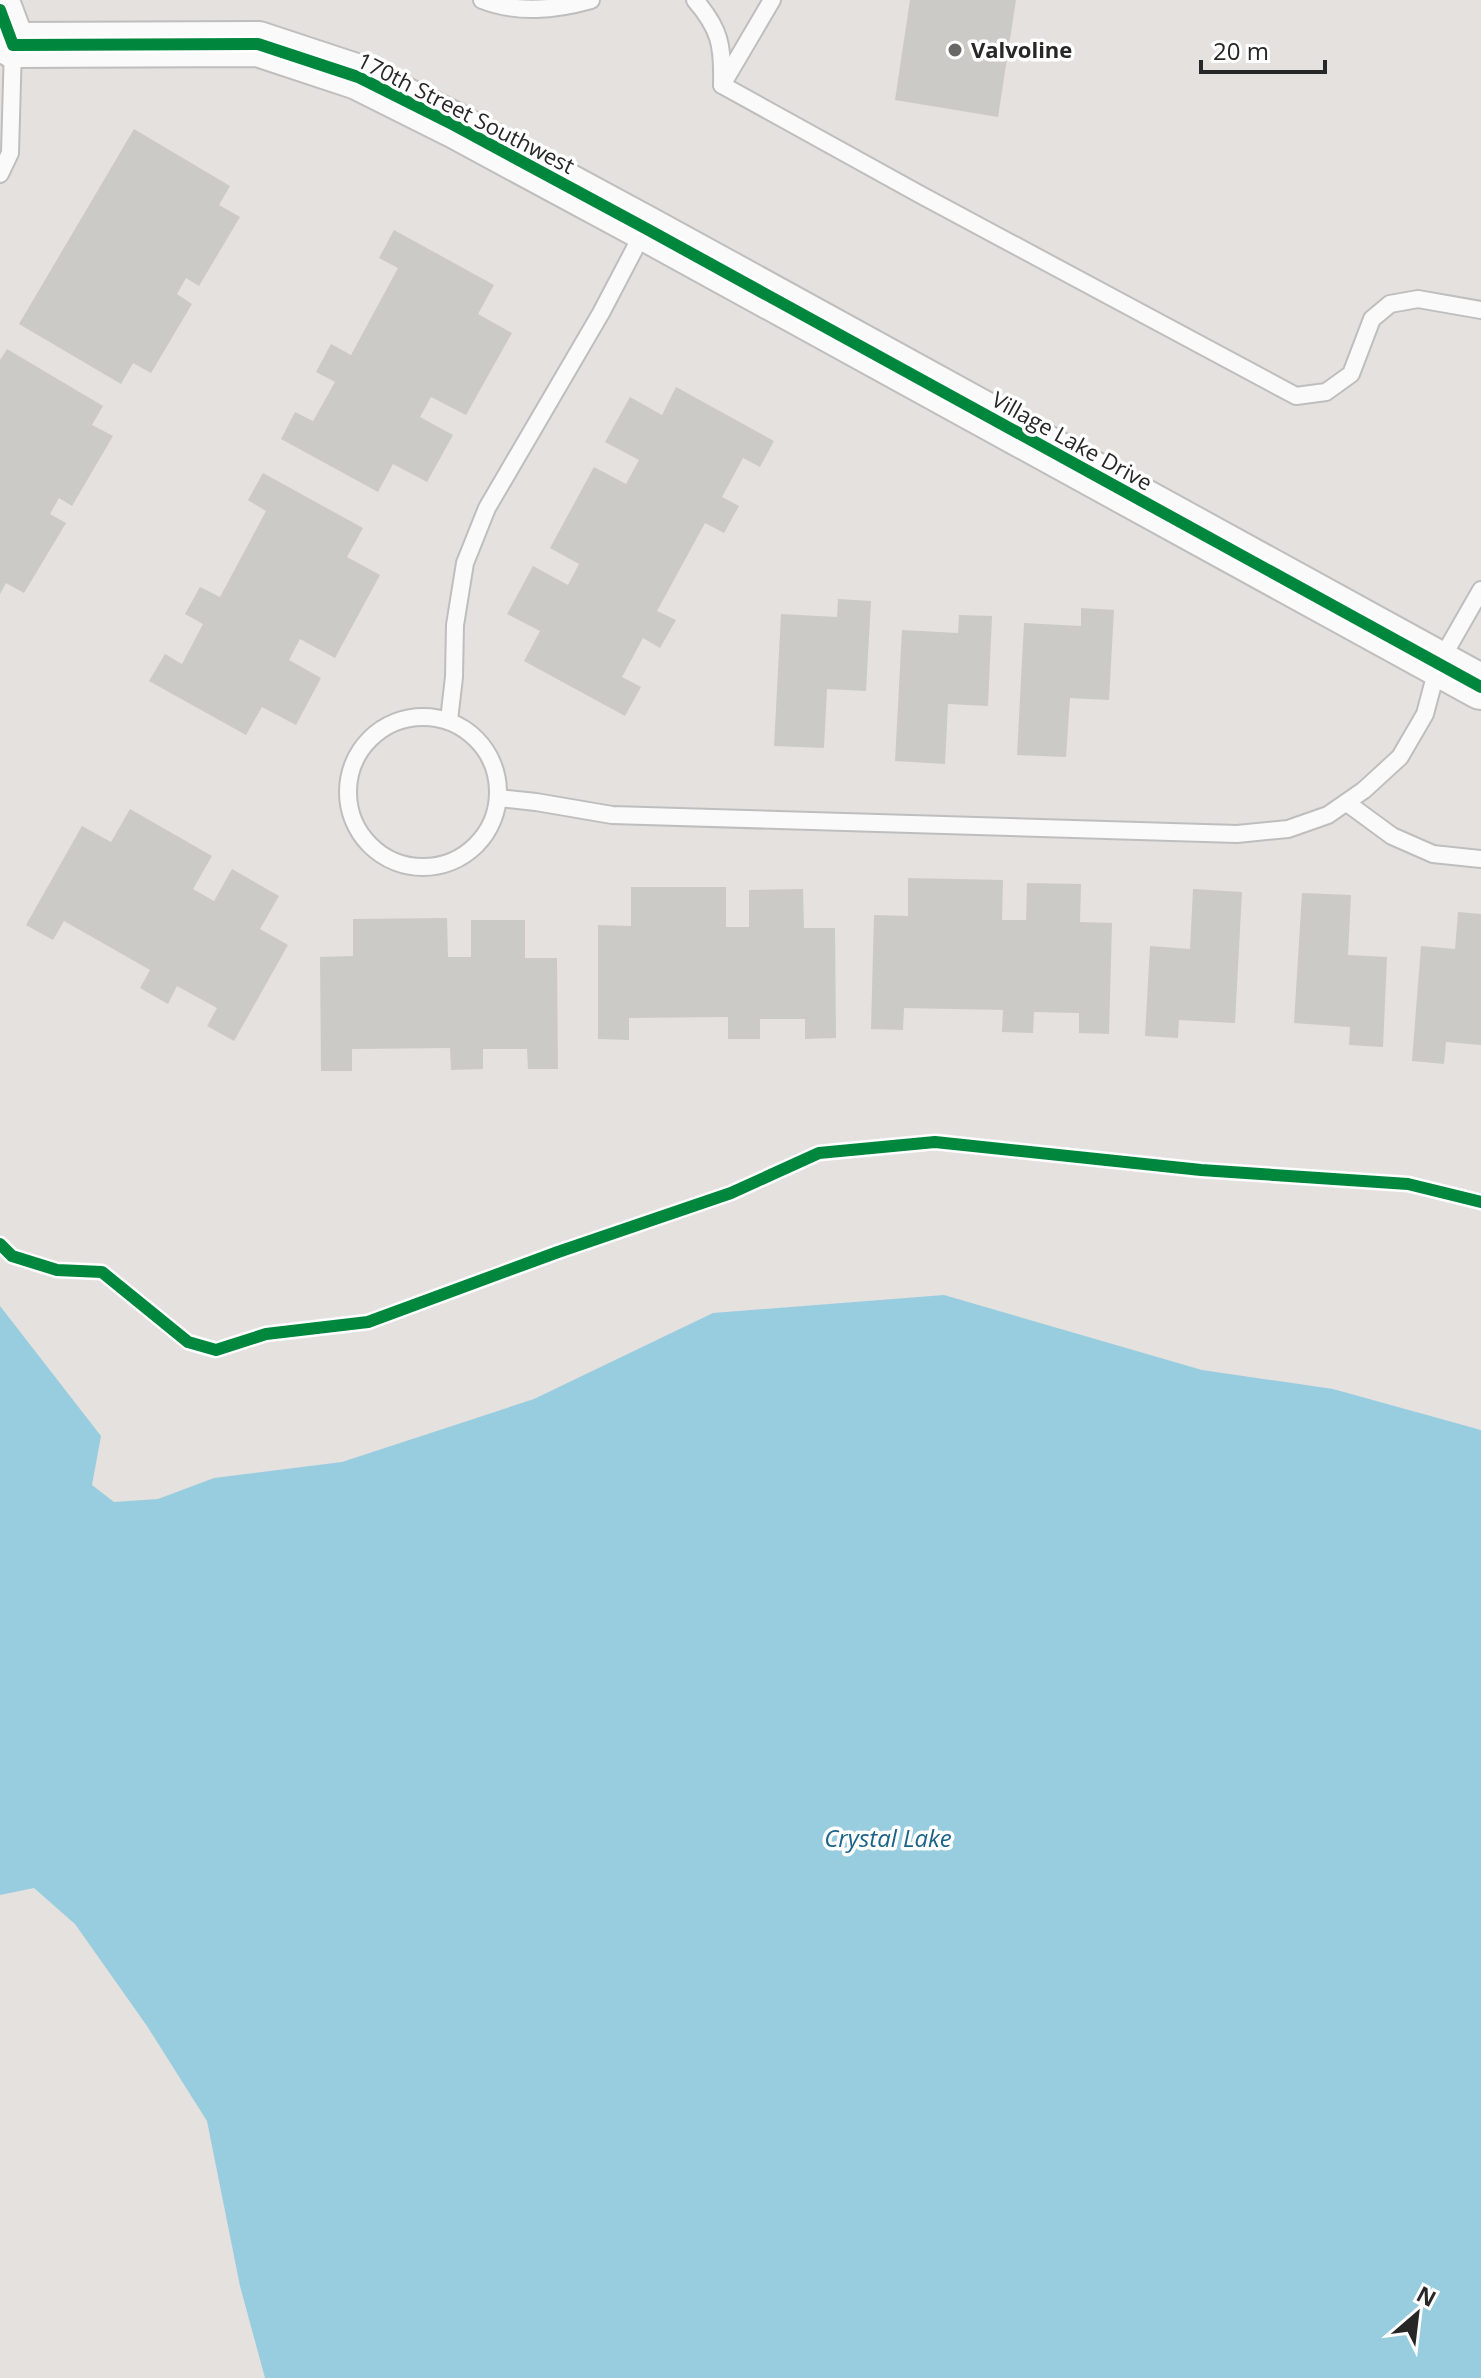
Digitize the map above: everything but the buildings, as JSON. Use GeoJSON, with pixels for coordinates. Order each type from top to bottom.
{"type":"FeatureCollection","features":[{"type":"Feature","properties":{"kind":"street","name":"170th Street Southwest"},"geometry":{"type":"LineString","coordinates":[[7,28],[258,44],[358,77],[645,228]]}},
{"type":"Feature","properties":{"kind":"street","name":"Village Lake Drive"},"geometry":{"type":"LineString","coordinates":[[645,228],[1481,687]]}},
{"type":"Feature","properties":{"kind":"lane"},"geometry":{"type":"LineString","coordinates":[[482,0],[506,7],[535,10],[591,0]]}},
{"type":"Feature","properties":{"kind":"lane"},"geometry":{"type":"LineString","coordinates":[[695,0],[721,42],[722,85]]}},
{"type":"Feature","properties":{"kind":"lane"},"geometry":{"type":"LineString","coordinates":[[722,85],[772,0]]}},
{"type":"Feature","properties":{"kind":"lane"},"geometry":{"type":"LineString","coordinates":[[0,174],[10,153],[7,28]]}},
{"type":"Feature","properties":{"kind":"lane"},"geometry":{"type":"LineString","coordinates":[[722,85],[1296,396],[1326,392],[1351,374],[1372,319],[1390,304],[1418,299],[1481,310]]}},
{"type":"Feature","properties":{"kind":"lane"},"geometry":{"type":"LineString","coordinates":[[449,720],[455,625],[465,563],[476,535],[487,508],[601,313],[645,228]]}},
{"type":"Feature","properties":{"kind":"lane"},"geometry":{"type":"LineString","coordinates":[[498,798],[612,815],[1237,834],[1288,829],[1328,815],[1347,803],[1400,757],[1425,714],[1438,665],[1481,590]]}},
{"type":"Feature","properties":{"kind":"lane"},"geometry":{"type":"LineString","coordinates":[[423,716],[449,720],[472,733],[489,754],[499,785],[497,811],[485,835],[460,858],[435,866],[409,866],[384,857],[362,837],[351,814],[348,787],[353,762],[368,740],[397,720],[423,716]]}},
{"type":"Feature","properties":{"kind":"lane"},"geometry":{"type":"LineString","coordinates":[[1347,803],[1392,836],[1433,854],[1481,859]]}},
{"type":"Feature","properties":{"kind":"water","name":"Crystal Lake"},"geometry":{"type":"Polygon","coordinates":[[[944,1295],[1202,1370],[1333,1389],[1481,1430],[1481,2378],[265,2378],[240,2286],[207,2121],[147,2026],[75,1924],[34,1888],[0,1895],[0,1306],[101,1436],[92,1485],[114,1502],[158,1499],[214,1478],[342,1462],[534,1399],[713,1313],[944,1295]]]}},
{"type":"Feature","properties":{"kind":"cycle path"},"geometry":{"type":"LineString","coordinates":[[0,10],[13,45],[258,44],[358,77],[645,228],[1481,687]]}},
{"type":"Feature","properties":{"kind":"cycle path"},"geometry":{"type":"LineString","coordinates":[[0,1244],[12,1256],[57,1270],[102,1272],[188,1342],[216,1350],[266,1334],[368,1322],[731,1193],[819,1153],[935,1142],[1201,1170],[1408,1184],[1481,1202]]}},
{"type":"Feature","properties":{"kind":"place","name":"Valvoline"},"geometry":{"type":"Point","coordinates":[955,50]}}]}
